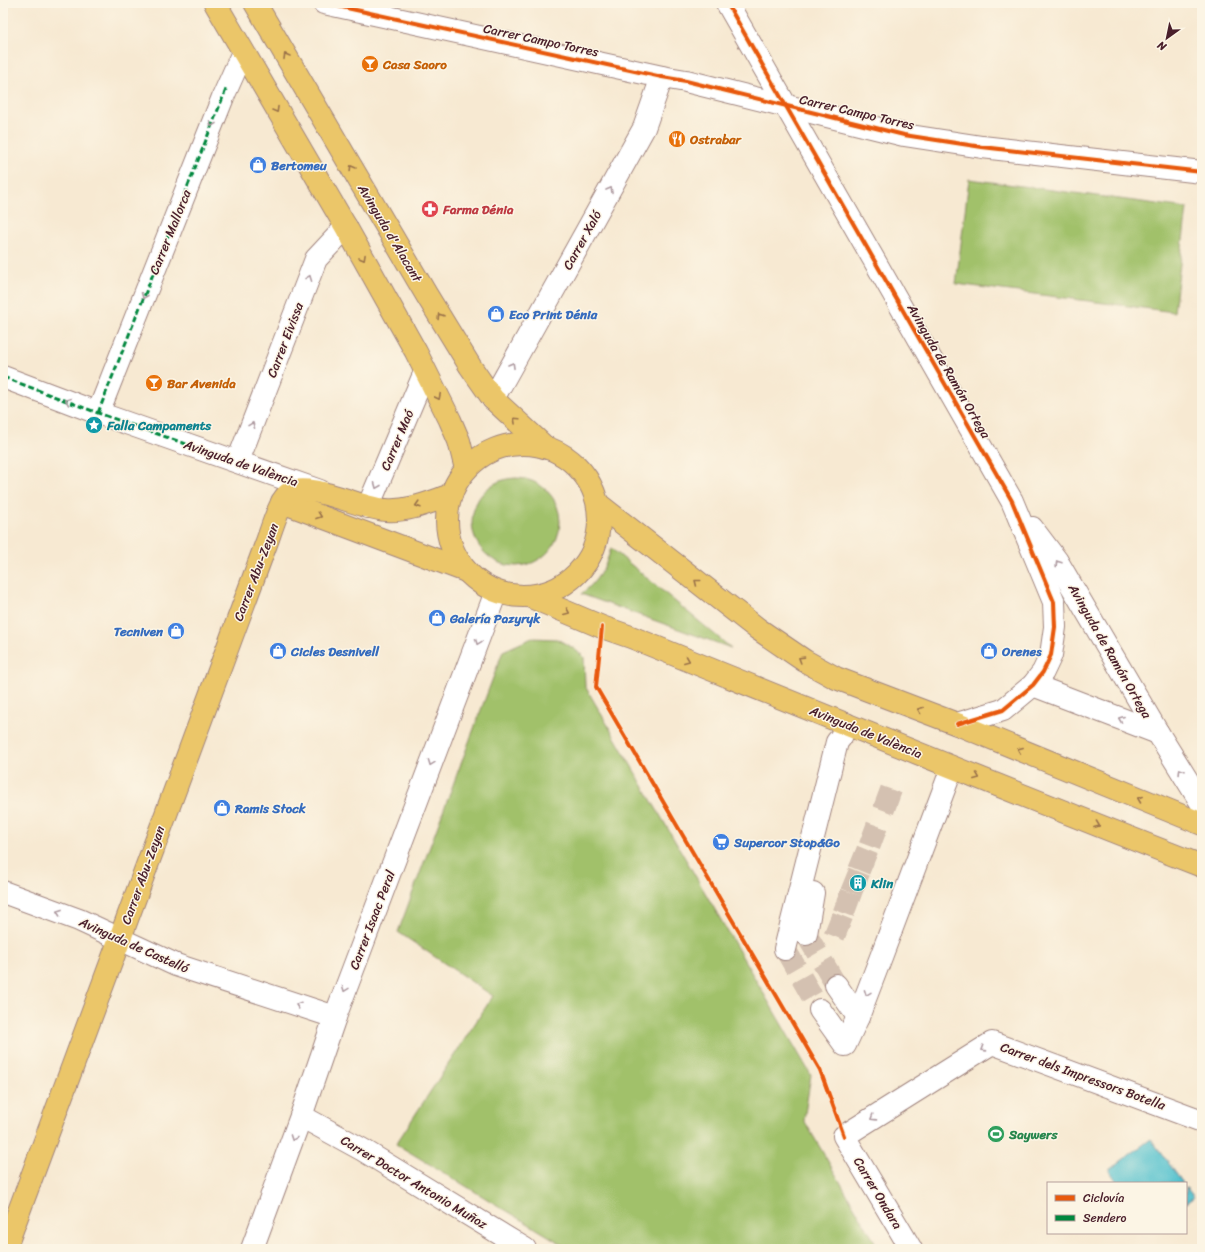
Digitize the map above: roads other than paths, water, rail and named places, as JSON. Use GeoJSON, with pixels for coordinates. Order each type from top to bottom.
{"type":"FeatureCollection","features":[{"type":"Feature","properties":{"kind":"main road"},"geometry":{"type":"LineString","coordinates":[[215,3],[346,227],[416,352],[459,441],[466,469]]}},
{"type":"Feature","properties":{"kind":"main road","name":"Avinguda d'Alacant"},"geometry":{"type":"LineString","coordinates":[[255,3],[470,366],[493,399],[545,447]]}},
{"type":"Feature","properties":{"kind":"main road"},"geometry":{"type":"LineString","coordinates":[[523,443],[545,447],[564,455],[579,468],[592,484],[598,504],[600,525],[596,546],[586,566],[571,581],[552,592],[531,597],[514,596],[496,592],[480,583],[466,571],[455,554],[448,535],[447,515],[451,495],[457,482],[466,469],[482,455],[502,446],[523,443]]}},
{"type":"Feature","properties":{"kind":"main road","name":"Avinguda de València"},"geometry":{"type":"LineString","coordinates":[[451,495],[409,508],[397,510],[385,510],[368,507],[344,499],[304,490],[295,490],[287,495],[282,502],[466,571]]}},
{"type":"Feature","properties":{"kind":"main road","name":"Carrer Abu-Zeyan"},"geometry":{"type":"LineString","coordinates":[[5,1249],[282,502]]}},
{"type":"Feature","properties":{"kind":"main road"},"geometry":{"type":"LineString","coordinates":[[598,504],[758,629],[805,661],[836,678],[957,724],[1202,824]]}},
{"type":"Feature","properties":{"kind":"main road","name":"Avinguda de València"},"geometry":{"type":"LineString","coordinates":[[531,597],[631,638],[842,733],[952,768],[1202,866]]}},
{"type":"Feature","properties":{"kind":"street","name":"Carrer Campo Torres"},"geometry":{"type":"LineString","coordinates":[[324,3],[686,81],[904,135],[982,147],[1202,172]]}},
{"type":"Feature","properties":{"kind":"street","name":"Avinguda de Ramón Ortega"},"geometry":{"type":"LineString","coordinates":[[727,3],[1012,501],[1054,602],[1056,627],[1051,655],[1043,672],[1033,685],[1003,710],[957,724]]}},
{"type":"Feature","properties":{"kind":"street","name":"Carrer Mallorca"},"geometry":{"type":"LineString","coordinates":[[98,413],[223,97],[243,52]]}},
{"type":"Feature","properties":{"kind":"street","name":"Carrer Xaló"},"geometry":{"type":"LineString","coordinates":[[493,399],[644,128],[662,77]]}},
{"type":"Feature","properties":{"kind":"street","name":"Carrer Eivissa"},"geometry":{"type":"LineString","coordinates":[[238,461],[316,259],[346,227]]}},
{"type":"Feature","properties":{"kind":"street","name":"Carrer Maó"},"geometry":{"type":"LineString","coordinates":[[368,507],[425,372]]}},
{"type":"Feature","properties":{"kind":"street","name":"Avinguda de València"},"geometry":{"type":"LineString","coordinates":[[3,377],[98,413],[344,499]]}},
{"type":"Feature","properties":{"kind":"street","name":"Avinguda de Ramón Ortega"},"geometry":{"type":"LineString","coordinates":[[1012,501],[1057,561],[1158,733],[1202,804]]}},
{"type":"Feature","properties":{"kind":"street","name":"Carrer Isaac Peral"},"geometry":{"type":"LineString","coordinates":[[252,1249],[301,1116],[335,1017],[496,592]]}},
{"type":"Feature","properties":{"kind":"street"},"geometry":{"type":"LineString","coordinates":[[1033,685],[1158,733]]}},
{"type":"Feature","properties":{"kind":"street"},"geometry":{"type":"LineString","coordinates":[[806,934],[842,733]]}},
{"type":"Feature","properties":{"kind":"street"},"geometry":{"type":"LineString","coordinates":[[785,949],[842,733]]}},
{"type":"Feature","properties":{"kind":"street"},"geometry":{"type":"LineString","coordinates":[[820,1010],[845,1045],[858,1017],[952,768]]}},
{"type":"Feature","properties":{"kind":"street","name":"Avinguda de Castelló"},"geometry":{"type":"LineString","coordinates":[[3,892],[79,920],[176,965],[335,1017]]}},
{"type":"Feature","properties":{"kind":"street"},"geometry":{"type":"LineString","coordinates":[[836,986],[858,1017]]}},
{"type":"Feature","properties":{"kind":"street","name":"Carrer dels Impressors Botella"},"geometry":{"type":"LineString","coordinates":[[844,1136],[992,1043],[1202,1121]]}},
{"type":"Feature","properties":{"kind":"street","name":"Carrer Doctor Antonio Muñoz"},"geometry":{"type":"LineString","coordinates":[[301,1116],[363,1150],[525,1249]]}},
{"type":"Feature","properties":{"kind":"street","name":"Carrer Ondara"},"geometry":{"type":"LineString","coordinates":[[844,1136],[911,1249]]}},
{"type":"Feature","properties":{"kind":"water"},"geometry":{"type":"Polygon","coordinates":[[[1151,1139],[1182,1182],[1117,1182],[1109,1170],[1151,1139]]]}},
{"type":"Feature","properties":{"kind":"water"},"geometry":{"type":"Polygon","coordinates":[[[1187,1188],[1194,1197],[1187,1202],[1187,1188]]]}},
{"type":"Feature","properties":{"kind":"tunnel"},"geometry":{"type":"LineString","coordinates":[[877,796],[904,806]]}},
{"type":"Feature","properties":{"kind":"tunnel"},"geometry":{"type":"LineString","coordinates":[[863,832],[890,842]]}},
{"type":"Feature","properties":{"kind":"tunnel"},"geometry":{"type":"LineString","coordinates":[[853,856],[880,867]]}},
{"type":"Feature","properties":{"kind":"tunnel"},"geometry":{"type":"LineString","coordinates":[[845,878],[872,889]]}},
{"type":"Feature","properties":{"kind":"tunnel"},"geometry":{"type":"LineString","coordinates":[[837,899],[864,909]]}},
{"type":"Feature","properties":{"kind":"tunnel"},"geometry":{"type":"LineString","coordinates":[[828,922],[855,933]]}},
{"type":"Feature","properties":{"kind":"tunnel"},"geometry":{"type":"LineString","coordinates":[[806,934],[836,985]]}},
{"type":"Feature","properties":{"kind":"tunnel"},"geometry":{"type":"LineString","coordinates":[[785,949],[820,1010]]}},
{"type":"Feature","properties":{"kind":"place","name":"Casa Saoro"},"geometry":{"type":"Point","coordinates":[370,64]}},
{"type":"Feature","properties":{"kind":"place","name":"Ostrabar"},"geometry":{"type":"Point","coordinates":[677,139]}},
{"type":"Feature","properties":{"kind":"place","name":"Bertomeu"},"geometry":{"type":"Point","coordinates":[258,165]}},
{"type":"Feature","properties":{"kind":"place","name":"Farma Dénia"},"geometry":{"type":"Point","coordinates":[430,209]}},
{"type":"Feature","properties":{"kind":"place","name":"Eco Print Dénia"},"geometry":{"type":"Point","coordinates":[496,314]}},
{"type":"Feature","properties":{"kind":"place","name":"Bar Avenida"},"geometry":{"type":"Point","coordinates":[154,383]}},
{"type":"Feature","properties":{"kind":"place","name":"Falla Campaments"},"geometry":{"type":"Point","coordinates":[94,425]}},
{"type":"Feature","properties":{"kind":"place","name":"Galería Pazyryk"},"geometry":{"type":"Point","coordinates":[437,618]}},
{"type":"Feature","properties":{"kind":"place","name":"Tecniven"},"geometry":{"type":"Point","coordinates":[176,631]}},
{"type":"Feature","properties":{"kind":"place","name":"Cicles Desnivell"},"geometry":{"type":"Point","coordinates":[278,651]}},
{"type":"Feature","properties":{"kind":"place","name":"Orenes"},"geometry":{"type":"Point","coordinates":[989,651]}},
{"type":"Feature","properties":{"kind":"place","name":"Ramis Stock"},"geometry":{"type":"Point","coordinates":[222,808]}},
{"type":"Feature","properties":{"kind":"place","name":"Supercor Stop&Go"},"geometry":{"type":"Point","coordinates":[721,842]}},
{"type":"Feature","properties":{"kind":"place","name":"Klin"},"geometry":{"type":"Point","coordinates":[858,883]}},
{"type":"Feature","properties":{"kind":"place","name":"Saywers"},"geometry":{"type":"Point","coordinates":[996,1134]}}]}
